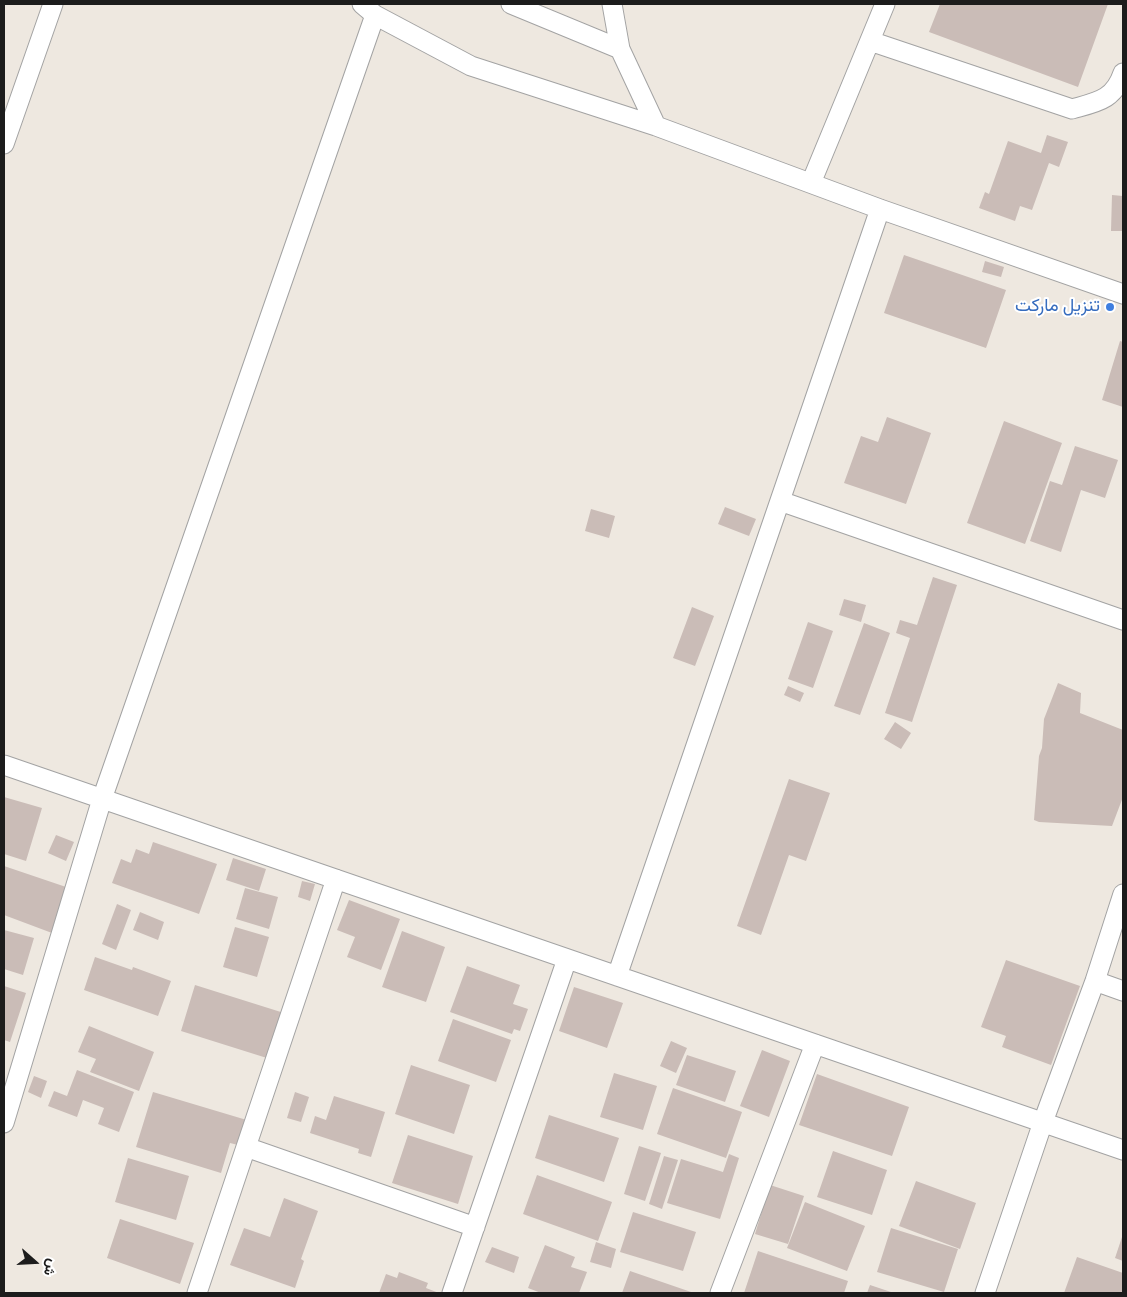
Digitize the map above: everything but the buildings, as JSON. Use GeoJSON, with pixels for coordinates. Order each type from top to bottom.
{"type":"FeatureCollection","features":[{"type":"Feature","properties":{"kind":"street"},"geometry":{"type":"LineString","coordinates":[[4,144],[54,4]]}},
{"type":"Feature","properties":{"kind":"street"},"geometry":{"type":"LineString","coordinates":[[612,4],[620,50],[656,126]]}},
{"type":"Feature","properties":{"kind":"street"},"geometry":{"type":"LineString","coordinates":[[810,183],[885,4]]}},
{"type":"Feature","properties":{"kind":"street"},"geometry":{"type":"LineString","coordinates":[[520,5],[620,50]]}},
{"type":"Feature","properties":{"kind":"street"},"geometry":{"type":"LineString","coordinates":[[4,1123],[102,799],[369,9],[471,66],[656,126],[880,209],[1123,294]]}},
{"type":"Feature","properties":{"kind":"street"},"geometry":{"type":"LineString","coordinates":[[870,41],[1072,108],[1100,101],[1119,86],[1123,73]]}},
{"type":"Feature","properties":{"kind":"street"},"geometry":{"type":"LineString","coordinates":[[617,976],[880,209]]}},
{"type":"Feature","properties":{"kind":"street"},"geometry":{"type":"LineString","coordinates":[[780,501],[1123,620]]}},
{"type":"Feature","properties":{"kind":"street"},"geometry":{"type":"LineString","coordinates":[[4,765],[1123,1150]]}},
{"type":"Feature","properties":{"kind":"street"},"geometry":{"type":"LineString","coordinates":[[197,1293],[336,879]]}},
{"type":"Feature","properties":{"kind":"street"},"geometry":{"type":"LineString","coordinates":[[985,1293],[1123,894]]}},
{"type":"Feature","properties":{"kind":"street"},"geometry":{"type":"LineString","coordinates":[[452,1293],[567,958]]}},
{"type":"Feature","properties":{"kind":"street"},"geometry":{"type":"LineString","coordinates":[[1094,981],[1123,991]]}},
{"type":"Feature","properties":{"kind":"street"},"geometry":{"type":"LineString","coordinates":[[720,1293],[815,1044]]}},
{"type":"Feature","properties":{"kind":"street"},"geometry":{"type":"LineString","coordinates":[[246,1147],[475,1227]]}},
{"type":"Feature","properties":{"kind":"place","name":"تنزيل ماركت"},"geometry":{"type":"Point","coordinates":[1110,307]}}]}
